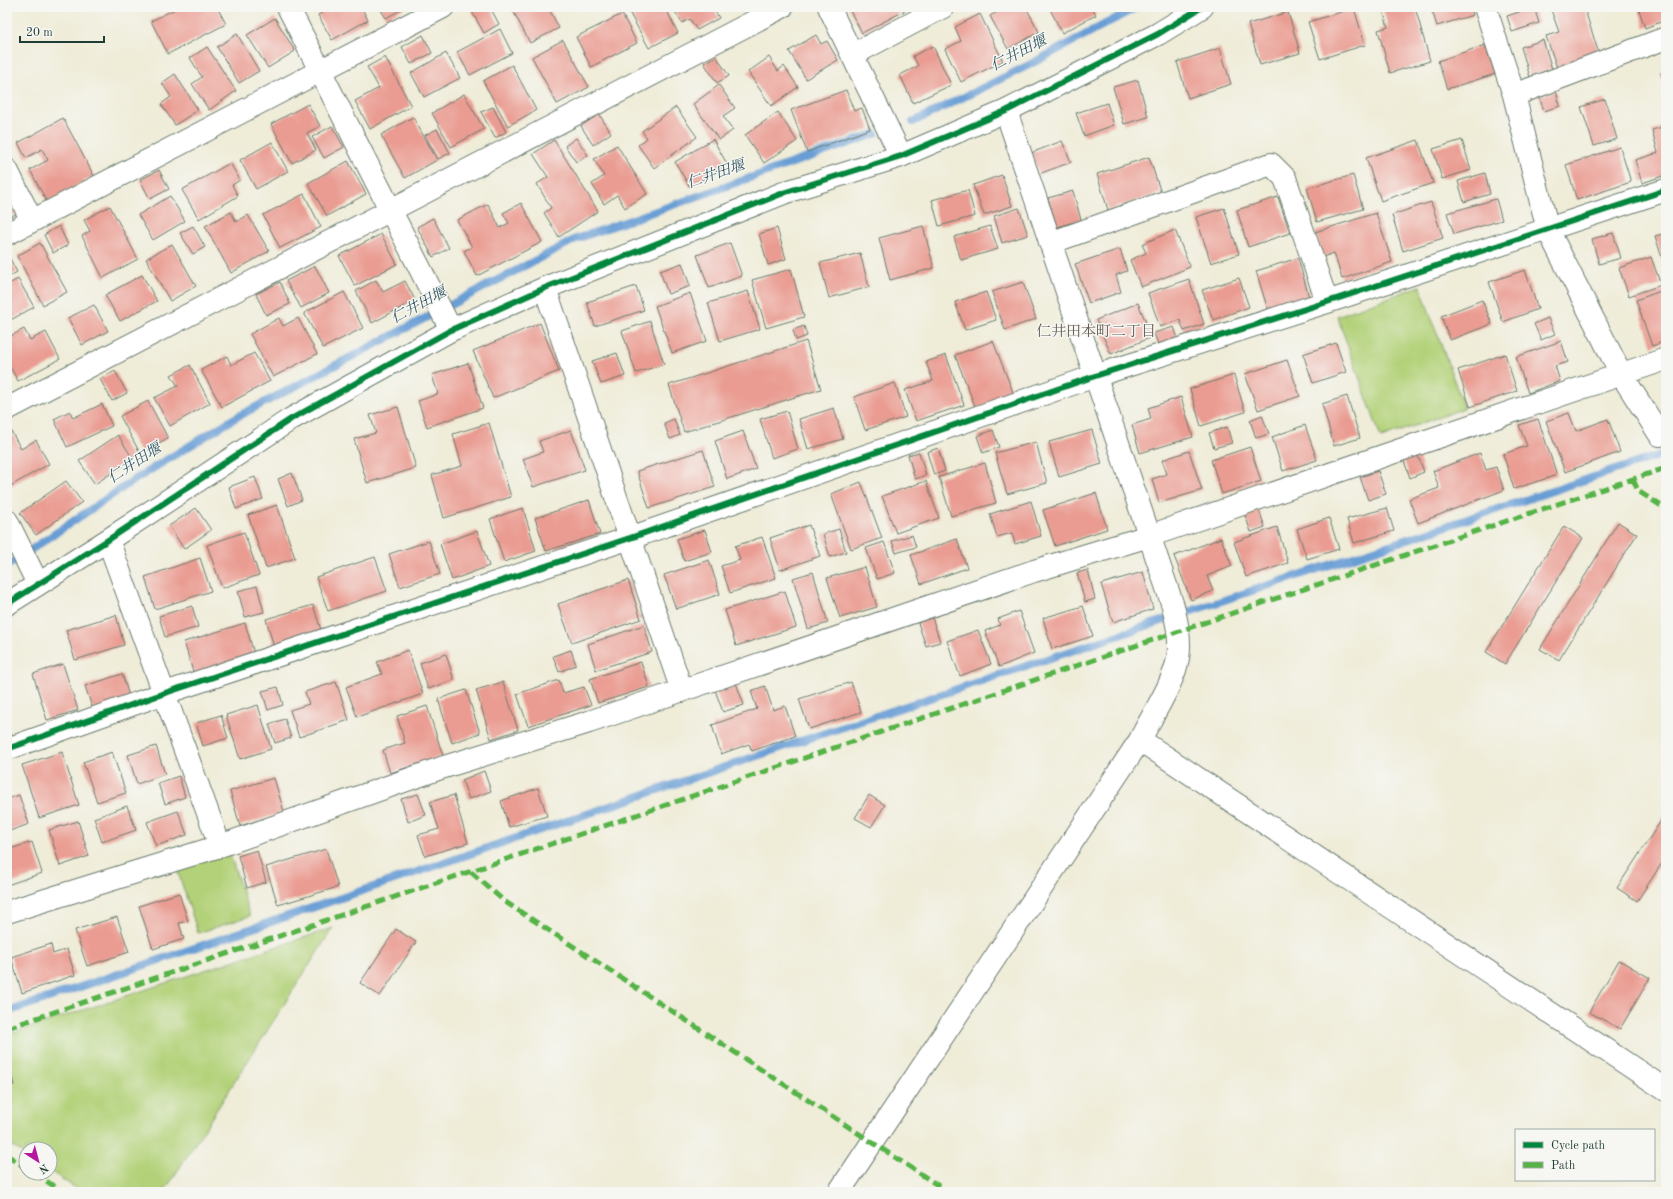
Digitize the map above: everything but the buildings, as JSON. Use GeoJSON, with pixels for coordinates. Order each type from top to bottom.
{"type":"FeatureCollection","features":[{"type":"Feature","properties":{"kind":"street"},"geometry":{"type":"LineString","coordinates":[[288,7],[451,330]]}},
{"type":"Feature","properties":{"kind":"street"},"geometry":{"type":"LineString","coordinates":[[7,234],[443,7]]}},
{"type":"Feature","properties":{"kind":"street"},"geometry":{"type":"LineString","coordinates":[[7,408],[782,7]]}},
{"type":"Feature","properties":{"kind":"street"},"geometry":{"type":"LineString","coordinates":[[829,7],[901,156]]}},
{"type":"Feature","properties":{"kind":"street"},"geometry":{"type":"LineString","coordinates":[[852,55],[943,7]]}},
{"type":"Feature","properties":{"kind":"street"},"geometry":{"type":"LineString","coordinates":[[7,604],[108,540],[291,419],[451,330],[545,288],[786,192],[901,156],[1006,111],[1158,34],[1202,7]]}},
{"type":"Feature","properties":{"kind":"street"},"geometry":{"type":"LineString","coordinates":[[1484,7],[1514,95],[1548,230],[1621,374],[1660,435]]}},
{"type":"Feature","properties":{"kind":"street"},"geometry":{"type":"LineString","coordinates":[[1514,95],[1666,38]]}},
{"type":"Feature","properties":{"kind":"street"},"geometry":{"type":"LineString","coordinates":[[839,1192],[1140,740],[1170,680],[1178,658],[1178,627],[1173,606],[1006,111]]}},
{"type":"Feature","properties":{"kind":"street"},"geometry":{"type":"LineString","coordinates":[[1050,243],[1271,164],[1285,178],[1327,302]]}},
{"type":"Feature","properties":{"kind":"street"},"geometry":{"type":"LineString","coordinates":[[7,170],[32,221]]}},
{"type":"Feature","properties":{"kind":"street"},"geometry":{"type":"LineString","coordinates":[[7,749],[165,693],[630,538],[1095,376],[1327,302],[1666,190]]}},
{"type":"Feature","properties":{"kind":"street"},"geometry":{"type":"LineString","coordinates":[[545,288],[682,691]]}},
{"type":"Feature","properties":{"kind":"street"},"geometry":{"type":"LineString","coordinates":[[7,912],[220,846],[441,768],[589,722],[1034,571],[1149,536],[1666,359]]}},
{"type":"Feature","properties":{"kind":"street"},"geometry":{"type":"LineString","coordinates":[[7,521],[38,584]]}},
{"type":"Feature","properties":{"kind":"street"},"geometry":{"type":"LineString","coordinates":[[108,540],[220,846]]}},
{"type":"Feature","properties":{"kind":"street"},"geometry":{"type":"LineString","coordinates":[[1140,740],[1666,1090]]}},
{"type":"Feature","properties":{"kind":"green space"},"geometry":{"type":"Polygon","coordinates":[[[1420,286],[1464,408],[1381,438],[1337,316],[1420,286]]]}},
{"type":"Feature","properties":{"kind":"green space"},"geometry":{"type":"Polygon","coordinates":[[[229,851],[250,916],[198,933],[177,869],[229,851]]]}},
{"type":"Feature","properties":{"kind":"green space"},"geometry":{"type":"Polygon","coordinates":[[[333,928],[164,1192],[81,1192],[58,1176],[58,1141],[18,1141],[18,1150],[7,1143],[7,1035],[333,928]]]}},
{"type":"Feature","properties":{"kind":"waterway","name":"仁井田堰"},"geometry":{"type":"LineString","coordinates":[[913,122],[1029,65],[1137,7]]}},
{"type":"Feature","properties":{"kind":"waterway","name":"仁井田堰"},"geometry":{"type":"LineString","coordinates":[[7,566],[134,480],[235,418],[576,239],[875,134]]}},
{"type":"Feature","properties":{"kind":"waterway"},"geometry":{"type":"LineString","coordinates":[[7,1012],[795,743],[1666,453]]}},
{"type":"Feature","properties":{"kind":"marked path"},"geometry":{"type":"LineString","coordinates":[[7,1028],[1666,468]]}},
{"type":"Feature","properties":{"kind":"marked path"},"geometry":{"type":"LineString","coordinates":[[1633,479],[1638,491],[1666,509]]}},
{"type":"Feature","properties":{"kind":"marked path"},"geometry":{"type":"LineString","coordinates":[[471,872],[504,901],[948,1192]]}},
{"type":"Feature","properties":{"kind":"marked path"},"geometry":{"type":"LineString","coordinates":[[7,1155],[18,1163]]}},
{"type":"Feature","properties":{"kind":"marked path"},"geometry":{"type":"LineString","coordinates":[[46,1181],[63,1192]]}},
{"type":"Feature","properties":{"kind":"cycle path"},"geometry":{"type":"LineString","coordinates":[[7,604],[108,540],[291,419],[451,330],[545,288],[786,192],[901,156],[1006,111],[1158,34],[1202,7]]}},
{"type":"Feature","properties":{"kind":"cycle path"},"geometry":{"type":"LineString","coordinates":[[7,749],[165,693],[630,538],[1095,376],[1327,302],[1666,190]]}},
{"type":"Feature","properties":{"kind":"district","name":"仁井田本町二丁目"},"geometry":{"type":"Point","coordinates":[1096,332]}}]}
